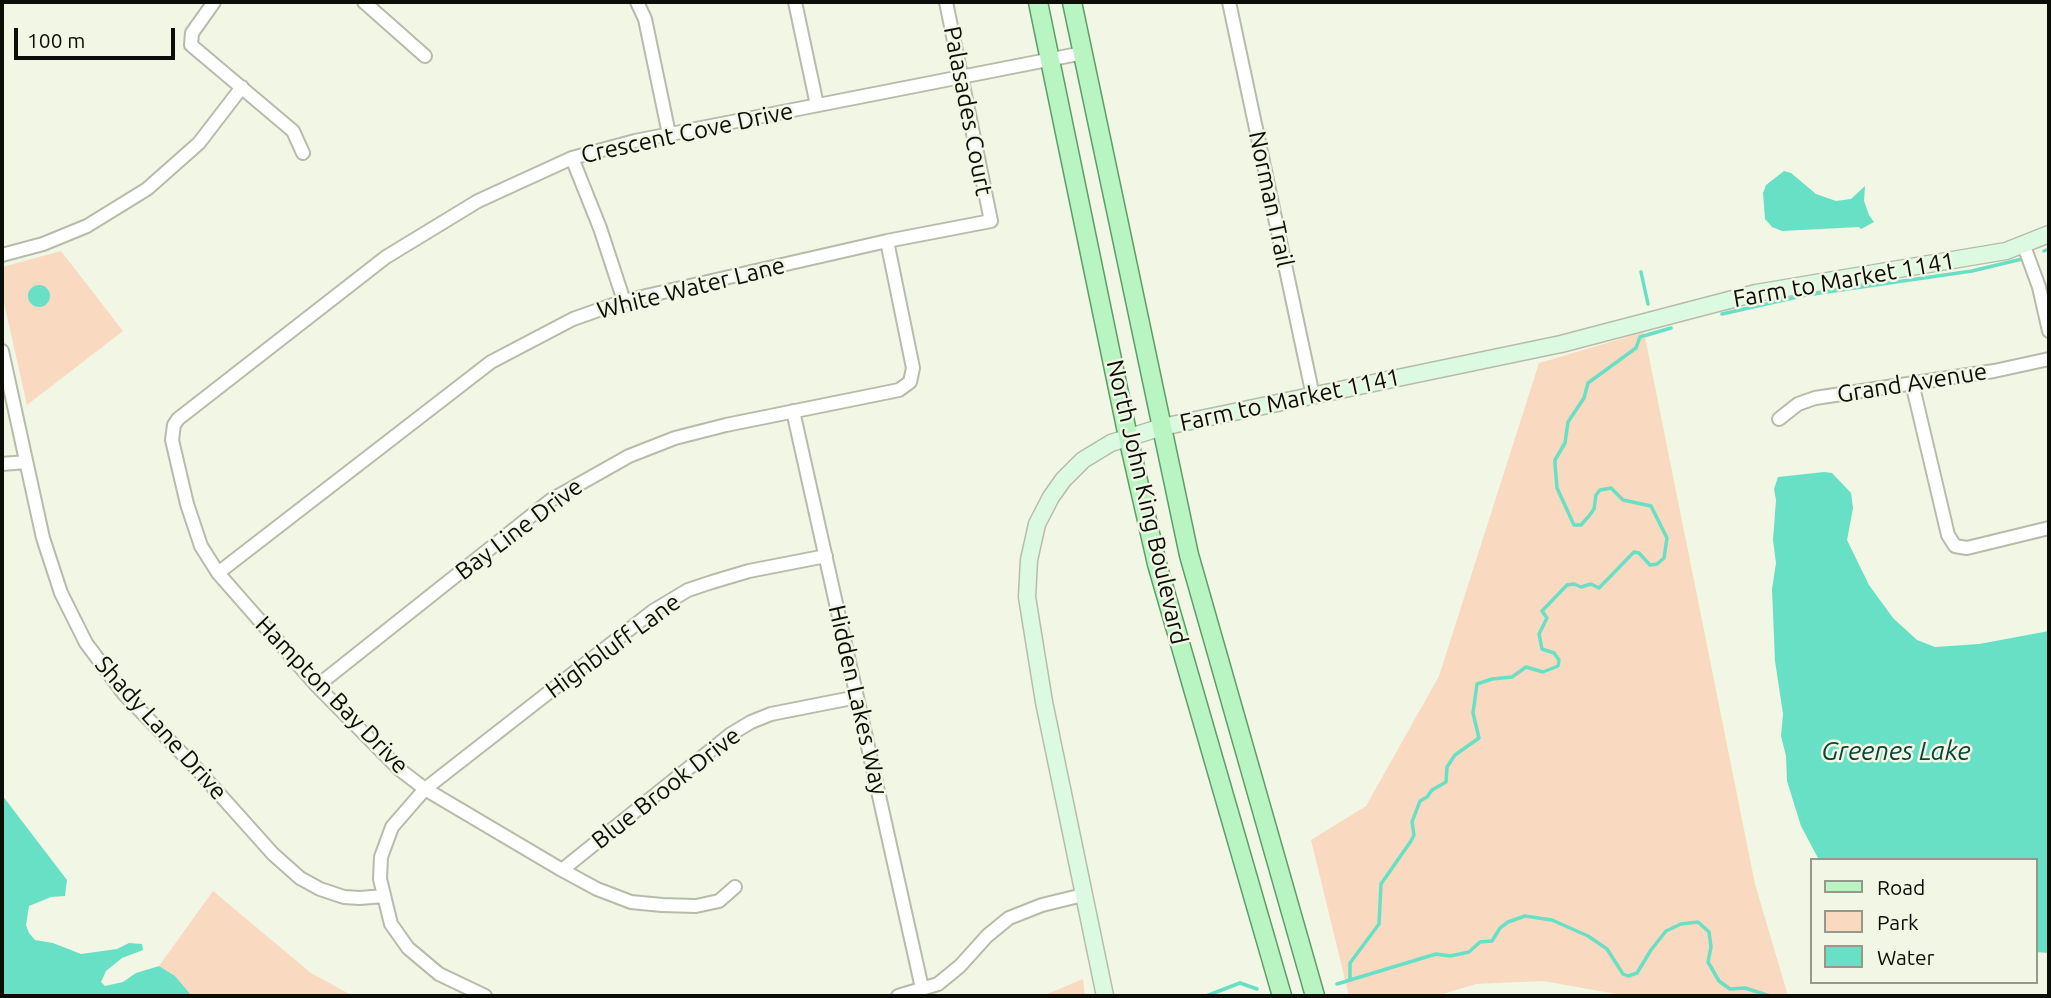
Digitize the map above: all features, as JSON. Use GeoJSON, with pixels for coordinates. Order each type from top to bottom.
{"type":"FeatureCollection","features":[{"type":"Feature","properties":{"kind":"main road","name":"North John King Boulevard"},"geometry":{"type":"LineString","coordinates":[[1038,2],[1157,564],[1282,996]]}},
{"type":"Feature","properties":{"kind":"main road","name":"North John King Boulevard"},"geometry":{"type":"LineString","coordinates":[[1073,2],[1189,555],[1315,996]]}},
{"type":"Feature","properties":{"kind":"main road"},"geometry":{"type":"LineString","coordinates":[[1255,902],[1285,894]]}},
{"type":"Feature","properties":{"kind":"street"},"geometry":{"type":"LineString","coordinates":[[214,2],[192,33],[190,41],[194,48],[293,131],[303,153]]}},
{"type":"Feature","properties":{"kind":"street"},"geometry":{"type":"LineString","coordinates":[[364,2],[425,56]]}},
{"type":"Feature","properties":{"kind":"street"},"geometry":{"type":"LineString","coordinates":[[637,2],[645,19],[668,135]]}},
{"type":"Feature","properties":{"kind":"street"},"geometry":{"type":"LineString","coordinates":[[795,2],[817,105]]}},
{"type":"Feature","properties":{"kind":"street","name":"Palasades Court"},"geometry":{"type":"LineString","coordinates":[[946,2],[991,221]]}},
{"type":"Feature","properties":{"kind":"street","name":"Norman Trail"},"geometry":{"type":"LineString","coordinates":[[1229,2],[1313,396]]}},
{"type":"Feature","properties":{"kind":"street","name":"Crescent Cove Drive"},"geometry":{"type":"LineString","coordinates":[[172,440],[172,432],[178,419],[386,257],[478,201],[572,158],[668,135],[1083,52]]}},
{"type":"Feature","properties":{"kind":"street"},"geometry":{"type":"LineString","coordinates":[[2,255],[65,236],[108,215],[148,189],[199,143],[242,87]]}},
{"type":"Feature","properties":{"kind":"street"},"geometry":{"type":"LineString","coordinates":[[572,158],[600,228],[624,301]]}},
{"type":"Feature","properties":{"kind":"street","name":"White Water Lane"},"geometry":{"type":"LineString","coordinates":[[218,573],[491,362],[573,319],[624,301],[887,241],[991,221]]}},
{"type":"Feature","properties":{"kind":"street","name":"Farm to Market 1141"},"geometry":{"type":"LineString","coordinates":[[1105,996],[1032,635],[1027,597],[1029,560],[1037,524],[1063,480],[1083,460],[1128,437],[1162,426],[1561,344],[1756,293],[1966,259],[2024,246],[2049,234]]}},
{"type":"Feature","properties":{"kind":"street","name":"Bay Line Drive"},"geometry":{"type":"LineString","coordinates":[[317,686],[551,500],[629,456],[675,438],[899,390],[910,382],[913,368],[887,241]]}},
{"type":"Feature","properties":{"kind":"street"},"geometry":{"type":"LineString","coordinates":[[2024,246],[2039,287],[2049,331]]}},
{"type":"Feature","properties":{"kind":"street","name":"Shady Lane Drive"},"geometry":{"type":"LineString","coordinates":[[2,351],[43,538],[61,593],[86,643],[124,694],[196,768],[273,854],[300,878],[320,889],[344,897],[384,896]]}},
{"type":"Feature","properties":{"kind":"street","name":"Grand Avenue"},"geometry":{"type":"LineString","coordinates":[[1779,419],[1798,404],[1815,398],[1994,371],[2049,359]]}},
{"type":"Feature","properties":{"kind":"street"},"geometry":{"type":"LineString","coordinates":[[1912,383],[1948,536],[1955,546],[1967,548],[2049,528]]}},
{"type":"Feature","properties":{"kind":"street","name":"Hidden Lakes Way"},"geometry":{"type":"LineString","coordinates":[[793,411],[922,988]]}},
{"type":"Feature","properties":{"kind":"street","name":"Hampton Bay Drive"},"geometry":{"type":"LineString","coordinates":[[172,440],[187,504],[201,546],[218,573],[317,686],[399,769],[425,789],[562,870],[608,893],[631,901],[696,906],[719,901],[735,887]]}},
{"type":"Feature","properties":{"kind":"street"},"geometry":{"type":"LineString","coordinates":[[2,464],[26,462]]}},
{"type":"Feature","properties":{"kind":"street","name":"Highbluff Lane"},"geometry":{"type":"LineString","coordinates":[[485,996],[439,974],[408,948],[391,924],[380,879],[381,857],[392,827],[425,789],[653,611],[688,590],[749,571],[826,556]]}},
{"type":"Feature","properties":{"kind":"street","name":"Blue Brook Drive"},"geometry":{"type":"LineString","coordinates":[[562,870],[731,734],[751,722],[771,714],[857,697]]}},
{"type":"Feature","properties":{"kind":"street"},"geometry":{"type":"LineString","coordinates":[[898,996],[937,984],[961,966],[986,936],[1009,918],[1042,905],[1083,895]]}},
{"type":"Feature","properties":{"kind":"green space"},"geometry":{"type":"Polygon","coordinates":[[[61,251],[123,331],[27,405],[2,294],[2,267],[61,251]]]}},
{"type":"Feature","properties":{"kind":"green space"},"geometry":{"type":"Polygon","coordinates":[[[1644,332],[1755,884],[1788,996],[1628,996],[1543,981],[1476,984],[1436,996],[1349,996],[1311,840],[1366,806],[1439,676],[1539,363],[1644,332]]]}},
{"type":"Feature","properties":{"kind":"green space"},"geometry":{"type":"Polygon","coordinates":[[[213,891],[311,973],[353,996],[192,996],[175,976],[159,966],[213,891]]]}},
{"type":"Feature","properties":{"kind":"green space"},"geometry":{"type":"Polygon","coordinates":[[[1083,979],[1085,996],[1045,996],[1047,994],[1083,979]]]}},
{"type":"Feature","properties":{"kind":"water"},"geometry":{"type":"Polygon","coordinates":[[[1784,171],[1791,173],[1816,194],[1836,201],[1851,199],[1865,186],[1864,201],[1874,222],[1861,229],[1782,231],[1772,227],[1765,219],[1763,193],[1766,185],[1784,171]]]}},
{"type":"Feature","properties":{"kind":"water"},"geometry":{"type":"Polygon","coordinates":[[[39,285],[47,288],[50,296],[47,304],[39,307],[31,304],[28,296],[31,288],[39,285]]]}},
{"type":"Feature","properties":{"kind":"water","name":"Greenes Lake"},"geometry":{"type":"Polygon","coordinates":[[[1832,473],[1851,493],[1853,508],[1847,540],[1869,585],[1893,618],[1917,640],[1935,647],[1979,644],[2049,631],[2049,953],[2037,952],[2037,858],[1818,858],[1801,826],[1787,781],[1786,756],[1781,736],[1783,714],[1775,661],[1772,589],[1776,563],[1773,540],[1776,500],[1774,489],[1778,477],[1832,473]]]}},
{"type":"Feature","properties":{"kind":"water"},"geometry":{"type":"Polygon","coordinates":[[[2,795],[67,880],[65,896],[51,897],[29,906],[26,925],[35,940],[53,943],[81,954],[117,949],[129,943],[142,944],[143,950],[122,958],[106,971],[101,982],[105,986],[123,982],[136,973],[159,966],[175,976],[192,996],[2,996],[2,795]]]}},
{"type":"Feature","properties":{"kind":"waterway"},"geometry":{"type":"LineString","coordinates":[[2044,251],[2049,249]]}},
{"type":"Feature","properties":{"kind":"waterway"},"geometry":{"type":"LineString","coordinates":[[1722,314],[1806,295],[1972,271],[2022,259]]}},
{"type":"Feature","properties":{"kind":"waterway"},"geometry":{"type":"LineString","coordinates":[[1641,272],[1648,304]]}},
{"type":"Feature","properties":{"kind":"waterway"},"geometry":{"type":"LineString","coordinates":[[1350,980],[1350,963],[1379,924],[1381,884],[1414,835],[1412,822],[1420,801],[1446,782],[1447,767],[1455,755],[1479,738],[1473,713],[1477,684],[1512,677],[1526,667],[1543,672],[1558,666],[1559,660],[1554,653],[1542,649],[1539,634],[1547,618],[1542,611],[1567,585],[1581,587],[1591,584],[1599,588],[1634,552],[1639,553],[1650,565],[1657,564],[1664,558],[1667,538],[1651,506],[1623,500],[1611,488],[1600,490],[1589,516],[1581,525],[1574,525],[1557,488],[1555,460],[1565,443],[1568,422],[1584,398],[1588,383],[1636,348],[1640,337],[1671,328]]}},
{"type":"Feature","properties":{"kind":"waterway"},"geometry":{"type":"LineString","coordinates":[[1337,984],[1436,954],[1450,956],[1469,952],[1480,942],[1492,941],[1500,928],[1508,922],[1525,916],[1552,920],[1588,936],[1607,949],[1623,974],[1628,976],[1637,973],[1666,931],[1681,924],[1698,922],[1709,932],[1711,947],[1708,962],[1719,981],[1730,989],[1745,988],[1770,996]]}},
{"type":"Feature","properties":{"kind":"waterway"},"geometry":{"type":"LineString","coordinates":[[1206,996],[1240,983],[1257,989]]}}]}
